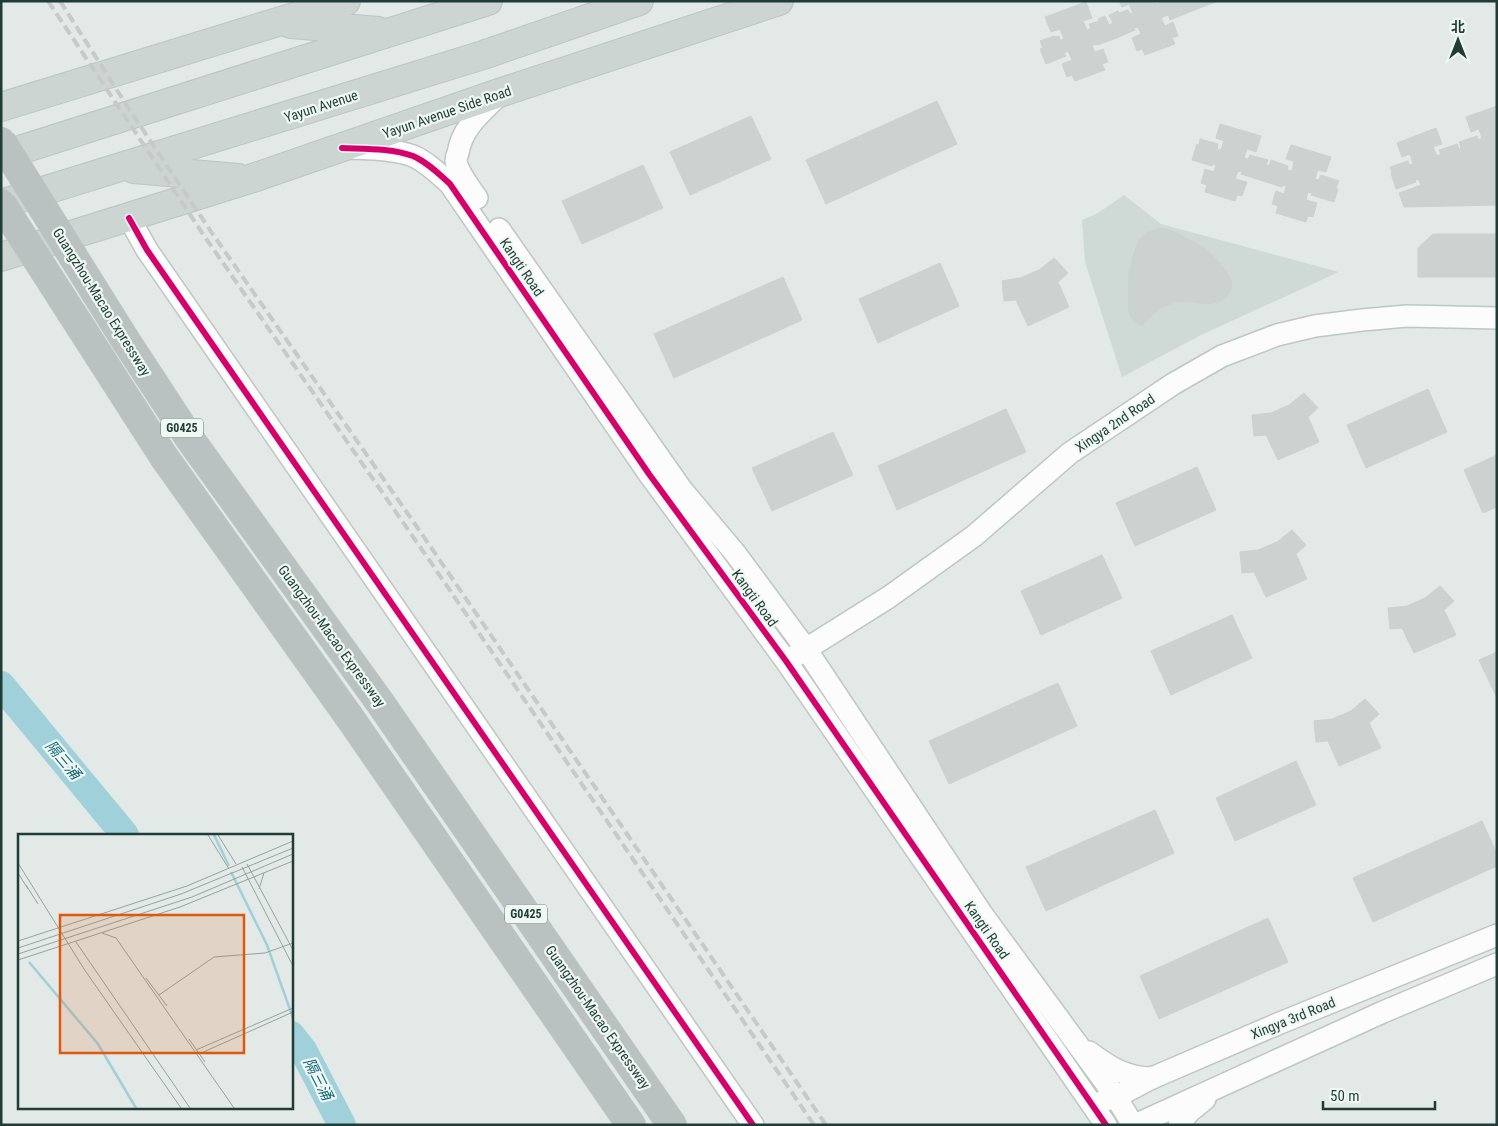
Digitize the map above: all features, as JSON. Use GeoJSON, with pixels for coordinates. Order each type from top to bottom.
{"type":"FeatureCollection","features":[{"type":"Feature","properties":{"kind":"highway","name":"Guangzhou-Macao Expressway"},"geometry":{"type":"LineString","coordinates":[[1,141],[190,440],[380,704],[672,1125]]}},
{"type":"Feature","properties":{"kind":"highway","name":"G0425"},"geometry":{"type":"LineString","coordinates":[[1,204],[164,457],[350,718],[631,1125]]}},
{"type":"Feature","properties":{"kind":"main road"},"geometry":{"type":"LineString","coordinates":[[1,108],[346,1]]}},
{"type":"Feature","properties":{"kind":"main road"},"geometry":{"type":"LineString","coordinates":[[1,156],[488,1]]}},
{"type":"Feature","properties":{"kind":"main road","name":"Yayun Avenue"},"geometry":{"type":"LineString","coordinates":[[1,204],[483,54],[639,1]]}},
{"type":"Feature","properties":{"kind":"main road","name":"Yayun Avenue Side Road"},"geometry":{"type":"LineString","coordinates":[[1,257],[250,179],[502,92],[778,1]]}},
{"type":"Feature","properties":{"kind":"main road"},"geometry":{"type":"LineString","coordinates":[[276,23],[392,32]]}},
{"type":"Feature","properties":{"kind":"main road"},"geometry":{"type":"LineString","coordinates":[[118,168],[250,179]]}},
{"type":"Feature","properties":{"kind":"street","name":"Kangti Road"},"geometry":{"type":"LineString","coordinates":[[502,92],[474,120],[459,144],[456,161],[464,179],[682,490],[735,553],[806,649],[982,914],[1116,1097],[1134,1125]]}},
{"type":"Feature","properties":{"kind":"street","name":"Kangti Road"},"geometry":{"type":"LineString","coordinates":[[342,148],[385,150],[413,156],[428,165],[450,184],[649,474],[786,661],[1106,1125]]}},
{"type":"Feature","properties":{"kind":"street"},"geometry":{"type":"LineString","coordinates":[[129,218],[147,250],[752,1125]]}},
{"type":"Feature","properties":{"kind":"street","name":"Xingya 2nd Road"},"geometry":{"type":"LineString","coordinates":[[786,661],[889,597],[974,536],[1070,453],[1173,384],[1222,356],[1277,336],[1315,326],[1343,322],[1407,316],[1497,318]]}},
{"type":"Feature","properties":{"kind":"street","name":"Xingya 3rd Road"},"geometry":{"type":"LineString","coordinates":[[1092,1104],[1116,1097],[1152,1078],[1238,1041],[1497,935]]}},
{"type":"Feature","properties":{"kind":"street"},"geometry":{"type":"LineString","coordinates":[[1134,1125],[1383,1012],[1497,964]]}},
{"type":"Feature","properties":{"kind":"street"},"geometry":{"type":"LineString","coordinates":[[1073,1039],[1095,1056],[1124,1073],[1137,1078],[1152,1078]]}},
{"type":"Feature","properties":{"kind":"street"},"geometry":{"type":"LineString","coordinates":[[1238,1041],[1256,1070]]}},
{"type":"Feature","properties":{"kind":"street"},"geometry":{"type":"LineString","coordinates":[[1179,1125],[1194,1107],[1225,1084]]}},
{"type":"Feature","properties":{"kind":"shaded area"},"geometry":{"type":"Polygon","coordinates":[[[1124,195],[1161,224],[1339,272],[1201,335],[1122,377],[1085,262],[1082,220],[1098,213],[1124,195]]]}},
{"type":"Feature","properties":{"kind":"building"},"geometry":{"type":"Polygon","coordinates":[[[1119,1],[1155,1],[1156,4],[1159,1],[1182,1],[1187,13],[1170,20],[1168,15],[1161,18],[1165,26],[1173,22],[1178,36],[1172,38],[1175,44],[1145,55],[1142,49],[1137,51],[1132,38],[1141,34],[1138,27],[1117,38],[1109,15],[1118,11],[1119,13],[1128,10],[1130,14],[1133,13],[1129,4],[1122,7],[1119,1]]]}},
{"type":"Feature","properties":{"kind":"building"},"geometry":{"type":"Polygon","coordinates":[[[1182,1],[1218,1],[1187,13],[1182,1]]]}},
{"type":"Feature","properties":{"kind":"building"},"geometry":{"type":"Polygon","coordinates":[[[1086,2],[1092,18],[1083,21],[1087,30],[1091,29],[1089,24],[1099,21],[1098,19],[1105,16],[1117,38],[1092,46],[1095,52],[1103,49],[1108,62],[1102,64],[1105,70],[1075,81],[1072,75],[1067,77],[1062,64],[1072,60],[1068,51],[1064,53],[1066,56],[1046,64],[1040,49],[1043,48],[1040,41],[1054,36],[1059,36],[1060,40],[1064,39],[1060,29],[1051,32],[1045,17],[1086,2]]]}},
{"type":"Feature","properties":{"kind":"building"},"geometry":{"type":"Polygon","coordinates":[[[937,101],[957,144],[826,204],[806,160],[937,101]]]}},
{"type":"Feature","properties":{"kind":"building"},"geometry":{"type":"Polygon","coordinates":[[[1497,106],[1497,180],[1495,181],[1492,174],[1487,176],[1482,163],[1490,160],[1487,153],[1484,154],[1485,156],[1465,163],[1459,142],[1477,136],[1478,140],[1482,138],[1479,129],[1471,132],[1466,117],[1497,106]]]}},
{"type":"Feature","properties":{"kind":"building"},"geometry":{"type":"Polygon","coordinates":[[[751,116],[771,159],[690,195],[670,152],[751,116]]]}},
{"type":"Feature","properties":{"kind":"building"},"geometry":{"type":"Polygon","coordinates":[[[1220,124],[1261,136],[1256,152],[1247,149],[1244,158],[1248,159],[1250,155],[1268,160],[1263,181],[1241,174],[1242,172],[1238,171],[1235,179],[1247,182],[1242,196],[1237,195],[1235,201],[1205,192],[1207,185],[1201,183],[1205,169],[1214,172],[1216,165],[1213,164],[1212,166],[1192,160],[1200,139],[1218,144],[1217,149],[1221,150],[1224,141],[1216,138],[1220,124]]]}},
{"type":"Feature","properties":{"kind":"building"},"geometry":{"type":"Polygon","coordinates":[[[1436,128],[1442,144],[1433,147],[1437,156],[1441,154],[1439,150],[1457,144],[1465,163],[1444,171],[1443,169],[1439,170],[1442,178],[1453,174],[1458,188],[1453,190],[1455,195],[1426,206],[1423,200],[1418,202],[1413,188],[1421,185],[1418,179],[1415,180],[1416,182],[1396,189],[1390,167],[1408,161],[1409,165],[1413,164],[1410,154],[1402,157],[1397,143],[1436,128]]]}},
{"type":"Feature","properties":{"kind":"building"},"geometry":{"type":"Polygon","coordinates":[[[1291,145],[1331,157],[1326,172],[1318,170],[1315,179],[1319,180],[1321,175],[1339,181],[1334,202],[1311,195],[1312,193],[1308,192],[1306,200],[1317,203],[1313,217],[1308,216],[1306,222],[1276,213],[1278,206],[1272,204],[1276,191],[1284,194],[1286,186],[1283,185],[1282,187],[1263,181],[1271,160],[1288,166],[1287,170],[1292,171],[1294,161],[1286,159],[1291,145]]]}},
{"type":"Feature","properties":{"kind":"building"},"geometry":{"type":"Polygon","coordinates":[[[1487,153],[1490,160],[1482,163],[1487,176],[1492,174],[1495,181],[1497,180],[1497,205],[1404,207],[1399,193],[1413,188],[1418,202],[1423,200],[1426,206],[1455,195],[1453,190],[1458,188],[1453,174],[1442,178],[1439,170],[1443,169],[1444,171],[1485,156],[1484,154],[1487,153]]]}},
{"type":"Feature","properties":{"kind":"building"},"geometry":{"type":"Polygon","coordinates":[[[643,165],[663,208],[582,244],[562,201],[643,165]]]}},
{"type":"Feature","properties":{"kind":"building"},"geometry":{"type":"Polygon","coordinates":[[[1159,228],[1179,234],[1205,248],[1230,277],[1232,286],[1230,292],[1222,301],[1209,304],[1187,301],[1175,302],[1163,307],[1140,325],[1131,318],[1128,308],[1129,273],[1140,239],[1146,233],[1159,228]]]}},
{"type":"Feature","properties":{"kind":"building"},"geometry":{"type":"Polygon","coordinates":[[[1433,234],[1497,234],[1497,277],[1418,277],[1418,248],[1433,234]]]}},
{"type":"Feature","properties":{"kind":"building"},"geometry":{"type":"Polygon","coordinates":[[[1054,258],[1068,273],[1058,282],[1069,307],[1028,326],[1016,300],[1004,301],[1002,281],[1020,278],[1039,270],[1054,258]]]}},
{"type":"Feature","properties":{"kind":"building"},"geometry":{"type":"Polygon","coordinates":[[[940,263],[959,306],[878,343],[859,299],[940,263]]]}},
{"type":"Feature","properties":{"kind":"building"},"geometry":{"type":"Polygon","coordinates":[[[783,277],[802,320],[674,378],[654,334],[783,277]]]}},
{"type":"Feature","properties":{"kind":"building"},"geometry":{"type":"Polygon","coordinates":[[[1428,389],[1447,432],[1366,468],[1347,425],[1428,389]]]}},
{"type":"Feature","properties":{"kind":"building"},"geometry":{"type":"Polygon","coordinates":[[[1304,393],[1318,408],[1308,417],[1319,442],[1278,460],[1266,435],[1254,436],[1252,415],[1271,413],[1289,405],[1304,393]]]}},
{"type":"Feature","properties":{"kind":"building"},"geometry":{"type":"Polygon","coordinates":[[[1006,409],[1026,452],[897,510],[878,466],[1006,409]]]}},
{"type":"Feature","properties":{"kind":"building"},"geometry":{"type":"Polygon","coordinates":[[[833,432],[853,475],[772,511],[752,468],[833,432]]]}},
{"type":"Feature","properties":{"kind":"building"},"geometry":{"type":"Polygon","coordinates":[[[1497,455],[1497,507],[1483,513],[1464,470],[1497,455]]]}},
{"type":"Feature","properties":{"kind":"building"},"geometry":{"type":"Polygon","coordinates":[[[1197,467],[1216,510],[1135,546],[1116,503],[1197,467]]]}},
{"type":"Feature","properties":{"kind":"building"},"geometry":{"type":"Polygon","coordinates":[[[1292,530],[1306,545],[1296,554],[1307,579],[1266,597],[1254,572],[1242,573],[1240,552],[1258,550],[1277,542],[1292,530]]]}},
{"type":"Feature","properties":{"kind":"building"},"geometry":{"type":"Polygon","coordinates":[[[1102,555],[1122,598],[1041,635],[1021,591],[1102,555]]]}},
{"type":"Feature","properties":{"kind":"building"},"geometry":{"type":"Polygon","coordinates":[[[1440,586],[1454,601],[1444,610],[1456,635],[1414,653],[1402,628],[1390,629],[1388,608],[1407,606],[1425,598],[1440,586]]]}},
{"type":"Feature","properties":{"kind":"building"},"geometry":{"type":"Polygon","coordinates":[[[1232,615],[1252,658],[1171,695],[1151,651],[1232,615]]]}},
{"type":"Feature","properties":{"kind":"building"},"geometry":{"type":"Polygon","coordinates":[[[1497,652],[1497,698],[1479,660],[1497,652]]]}},
{"type":"Feature","properties":{"kind":"building"},"geometry":{"type":"Polygon","coordinates":[[[1058,683],[1077,726],[949,784],[929,741],[1058,683]]]}},
{"type":"Feature","properties":{"kind":"building"},"geometry":{"type":"Polygon","coordinates":[[[1365,699],[1379,714],[1369,723],[1381,748],[1339,766],[1328,741],[1316,742],[1314,721],[1332,719],[1351,711],[1365,699]]]}},
{"type":"Feature","properties":{"kind":"building"},"geometry":{"type":"Polygon","coordinates":[[[1296,761],[1316,805],[1235,841],[1216,798],[1296,761]]]}},
{"type":"Feature","properties":{"kind":"building"},"geometry":{"type":"Polygon","coordinates":[[[1155,810],[1174,853],[1046,911],[1026,867],[1155,810]]]}},
{"type":"Feature","properties":{"kind":"building"},"geometry":{"type":"Polygon","coordinates":[[[1482,821],[1497,854],[1497,866],[1373,922],[1353,878],[1482,821]]]}},
{"type":"Feature","properties":{"kind":"building"},"geometry":{"type":"Polygon","coordinates":[[[1268,918],[1288,962],[1159,1019],[1140,976],[1268,918]]]}},
{"type":"Feature","properties":{"kind":"waterway","name":"隔三涌"},"geometry":{"type":"LineString","coordinates":[[1,685],[124,834]]}},
{"type":"Feature","properties":{"kind":"waterway","name":"隔三涌"},"geometry":{"type":"LineString","coordinates":[[292,1036],[303,1050],[342,1125]]}},
{"type":"Feature","properties":{"kind":"railway"},"geometry":{"type":"LineString","coordinates":[[48,1],[205,237],[434,567],[814,1125]]}},
{"type":"Feature","properties":{"kind":"railway"},"geometry":{"type":"LineString","coordinates":[[60,1],[212,233],[417,527],[826,1125]]}},
{"type":"Feature","properties":{"kind":"cycle path"},"geometry":{"type":"LineString","coordinates":[[342,148],[387,150],[405,153],[428,165],[450,184],[649,474],[786,661],[1106,1125]]}},
{"type":"Feature","properties":{"kind":"cycle path"},"geometry":{"type":"LineString","coordinates":[[129,218],[147,250],[753,1125]]}}]}
